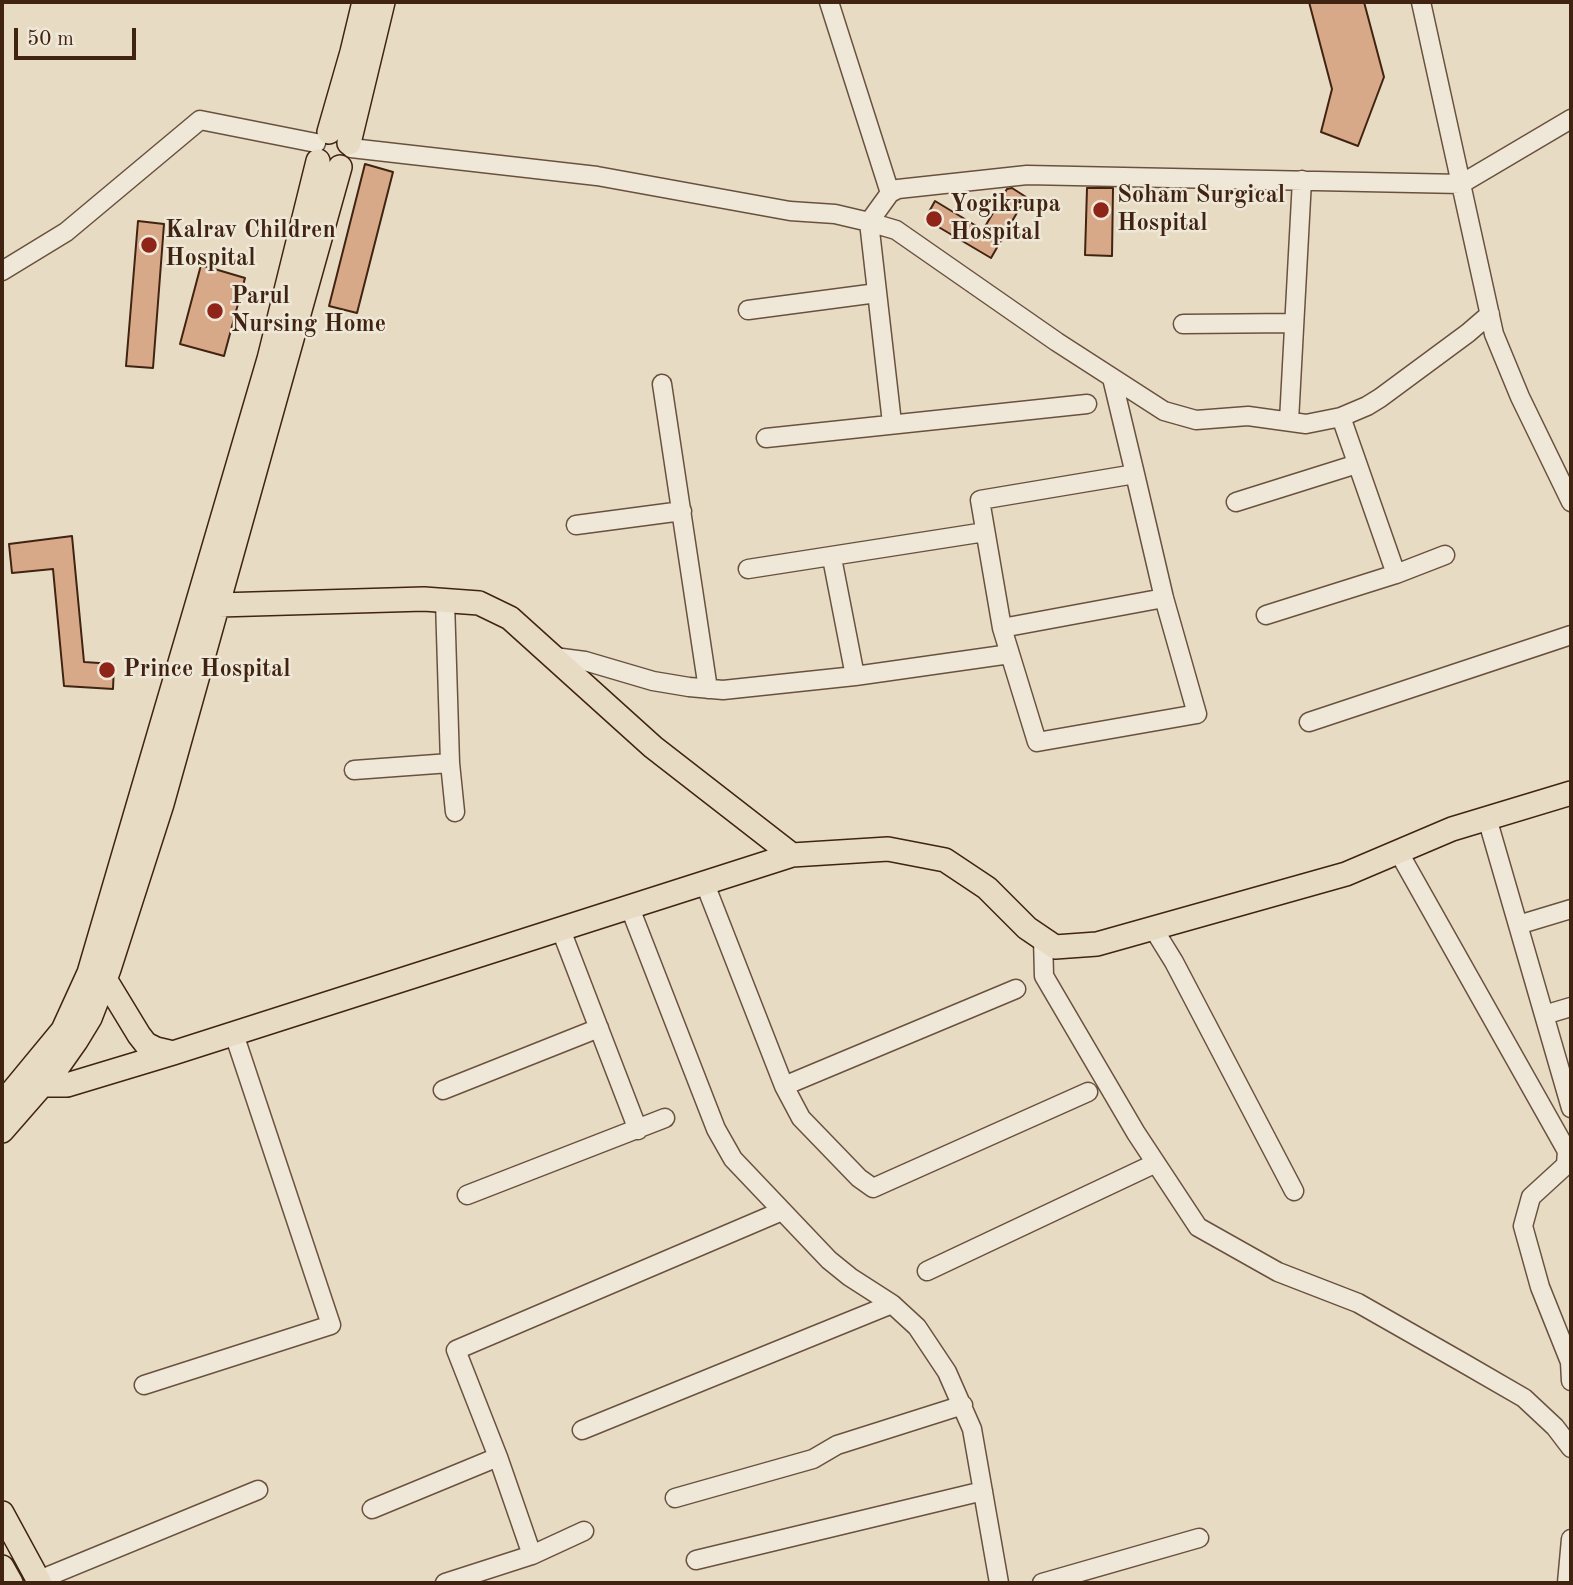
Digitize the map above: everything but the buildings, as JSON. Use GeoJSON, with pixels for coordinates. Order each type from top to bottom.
{"type":"FeatureCollection","features":[{"type":"Feature","properties":{"kind":"main road"},"geometry":{"type":"LineString","coordinates":[[334,149],[364,2]]}},
{"type":"Feature","properties":{"kind":"main road"},"geometry":{"type":"LineString","coordinates":[[2,1104],[30,1084],[76,1041],[90,1018],[97,976],[162,804],[209,602],[334,149],[383,2]]}},
{"type":"Feature","properties":{"kind":"main road"},"geometry":{"type":"LineString","coordinates":[[209,602],[424,599],[479,604],[510,618],[653,747],[792,855]]}},
{"type":"Feature","properties":{"kind":"main road"},"geometry":{"type":"LineString","coordinates":[[30,1084],[67,1085],[792,855],[888,849],[945,860],[987,888],[1027,928],[1055,947],[1097,944],[1346,874],[1452,829],[1571,793]]}},
{"type":"Feature","properties":{"kind":"main road"},"geometry":{"type":"LineString","coordinates":[[97,976],[146,1044],[173,1053]]}},
{"type":"Feature","properties":{"kind":"main road"},"geometry":{"type":"LineString","coordinates":[[2,1131],[30,1084]]}},
{"type":"Feature","properties":{"kind":"main road"},"geometry":{"type":"LineString","coordinates":[[2,1513],[40,1582]]}},
{"type":"Feature","properties":{"kind":"main road"},"geometry":{"type":"LineString","coordinates":[[2,1567],[11,1583]]}},
{"type":"Feature","properties":{"kind":"street"},"geometry":{"type":"LineString","coordinates":[[829,2],[890,193]]}},
{"type":"Feature","properties":{"kind":"street"},"geometry":{"type":"LineString","coordinates":[[1421,2],[1494,334],[1520,397],[1571,502]]}},
{"type":"Feature","properties":{"kind":"street"},"geometry":{"type":"LineString","coordinates":[[892,423],[869,222],[890,193],[898,189],[1027,175],[1461,184],[1571,119]]}},
{"type":"Feature","properties":{"kind":"street"},"geometry":{"type":"LineString","coordinates":[[2,271],[66,232],[200,120],[334,149],[597,176],[790,211],[835,214],[896,230],[1057,342],[1164,411],[1187,418],[1204,420],[1234,415],[1296,424],[1317,423],[1340,417],[1380,398],[1490,314]]}},
{"type":"Feature","properties":{"kind":"street"},"geometry":{"type":"LineString","coordinates":[[1289,422],[1302,180]]}},
{"type":"Feature","properties":{"kind":"street"},"geometry":{"type":"LineString","coordinates":[[748,310],[877,293]]}},
{"type":"Feature","properties":{"kind":"street"},"geometry":{"type":"LineString","coordinates":[[1183,324],[1294,323]]}},
{"type":"Feature","properties":{"kind":"street"},"geometry":{"type":"LineString","coordinates":[[1112,377],[1135,474],[1164,598],[1197,714],[1037,742],[1002,628],[980,500],[1135,474]]}},
{"type":"Feature","properties":{"kind":"street"},"geometry":{"type":"LineString","coordinates":[[662,384],[708,689]]}},
{"type":"Feature","properties":{"kind":"street"},"geometry":{"type":"LineString","coordinates":[[766,438],[1087,404]]}},
{"type":"Feature","properties":{"kind":"street"},"geometry":{"type":"LineString","coordinates":[[1340,417],[1396,574]]}},
{"type":"Feature","properties":{"kind":"street"},"geometry":{"type":"LineString","coordinates":[[1236,502],[1357,464]]}},
{"type":"Feature","properties":{"kind":"street"},"geometry":{"type":"LineString","coordinates":[[576,525],[682,511]]}},
{"type":"Feature","properties":{"kind":"street"},"geometry":{"type":"LineString","coordinates":[[748,569],[985,532]]}},
{"type":"Feature","properties":{"kind":"street"},"geometry":{"type":"LineString","coordinates":[[1266,615],[1396,574],[1445,555]]}},
{"type":"Feature","properties":{"kind":"street"},"geometry":{"type":"LineString","coordinates":[[832,558],[855,676]]}},
{"type":"Feature","properties":{"kind":"street"},"geometry":{"type":"LineString","coordinates":[[1002,628],[1164,598]]}},
{"type":"Feature","properties":{"kind":"street"},"geometry":{"type":"LineString","coordinates":[[445,601],[450,763],[455,812]]}},
{"type":"Feature","properties":{"kind":"street"},"geometry":{"type":"LineString","coordinates":[[1309,722],[1571,635]]}},
{"type":"Feature","properties":{"kind":"street"},"geometry":{"type":"LineString","coordinates":[[554,657],[585,661],[653,681],[708,689],[744,689],[1010,654]]}},
{"type":"Feature","properties":{"kind":"street"},"geometry":{"type":"LineString","coordinates":[[354,770],[450,763]]}},
{"type":"Feature","properties":{"kind":"street"},"geometry":{"type":"LineString","coordinates":[[1487,818],[1571,1105]]}},
{"type":"Feature","properties":{"kind":"street"},"geometry":{"type":"LineString","coordinates":[[1398,852],[1567,1151],[1566,1165],[1531,1198],[1523,1226],[1540,1287],[1570,1362],[1571,1381]]}},
{"type":"Feature","properties":{"kind":"street"},"geometry":{"type":"LineString","coordinates":[[705,884],[783,1086],[801,1118],[853,1173],[873,1188],[1088,1092]]}},
{"type":"Feature","properties":{"kind":"street"},"geometry":{"type":"LineString","coordinates":[[630,908],[716,1129],[733,1159],[842,1271],[892,1304],[916,1327],[947,1372],[972,1429],[999,1583]]}},
{"type":"Feature","properties":{"kind":"street"},"geometry":{"type":"LineString","coordinates":[[1518,925],[1571,909]]}},
{"type":"Feature","properties":{"kind":"street"},"geometry":{"type":"LineString","coordinates":[[1153,928],[1294,1191]]}},
{"type":"Feature","properties":{"kind":"street"},"geometry":{"type":"LineString","coordinates":[[561,930],[638,1130]]}},
{"type":"Feature","properties":{"kind":"street"},"geometry":{"type":"LineString","coordinates":[[1043,939],[1044,976],[1156,1163],[1198,1227],[1278,1272],[1358,1303],[1524,1398],[1555,1427],[1571,1448]]}},
{"type":"Feature","properties":{"kind":"street"},"geometry":{"type":"LineString","coordinates":[[783,1086],[1016,989]]}},
{"type":"Feature","properties":{"kind":"street"},"geometry":{"type":"LineString","coordinates":[[1544,1015],[1571,1007]]}},
{"type":"Feature","properties":{"kind":"street"},"geometry":{"type":"LineString","coordinates":[[443,1090],[599,1028]]}},
{"type":"Feature","properties":{"kind":"street"},"geometry":{"type":"LineString","coordinates":[[144,1385],[331,1325],[234,1034]]}},
{"type":"Feature","properties":{"kind":"street"},"geometry":{"type":"LineString","coordinates":[[467,1195],[665,1118]]}},
{"type":"Feature","properties":{"kind":"street"},"geometry":{"type":"LineString","coordinates":[[927,1271],[1156,1163]]}},
{"type":"Feature","properties":{"kind":"street"},"geometry":{"type":"LineString","coordinates":[[532,1555],[498,1457],[456,1350],[782,1211]]}},
{"type":"Feature","properties":{"kind":"street"},"geometry":{"type":"LineString","coordinates":[[582,1430],[892,1304]]}},
{"type":"Feature","properties":{"kind":"street"},"geometry":{"type":"LineString","coordinates":[[675,1498],[813,1459],[837,1445],[963,1405]]}},
{"type":"Feature","properties":{"kind":"street"},"geometry":{"type":"LineString","coordinates":[[372,1508],[498,1457]]}},
{"type":"Feature","properties":{"kind":"street"},"geometry":{"type":"LineString","coordinates":[[40,1582],[258,1490]]}},
{"type":"Feature","properties":{"kind":"street"},"geometry":{"type":"LineString","coordinates":[[696,1560],[983,1491]]}},
{"type":"Feature","properties":{"kind":"street"},"geometry":{"type":"LineString","coordinates":[[445,1583],[532,1555],[584,1531]]}},
{"type":"Feature","properties":{"kind":"street"},"geometry":{"type":"LineString","coordinates":[[1042,1583],[1199,1538]]}},
{"type":"Feature","properties":{"kind":"street"},"geometry":{"type":"LineString","coordinates":[[1566,1583],[1571,1539]]}},
{"type":"Feature","properties":{"kind":"place","name":"Soham Surgical Hospital"},"geometry":{"type":"Point","coordinates":[1101,210]}},
{"type":"Feature","properties":{"kind":"place","name":"Yogikrupa Hospital"},"geometry":{"type":"Point","coordinates":[934,219]}},
{"type":"Feature","properties":{"kind":"place","name":"Kalrav Children Hospital"},"geometry":{"type":"Point","coordinates":[149,245]}},
{"type":"Feature","properties":{"kind":"place","name":"Parul Nursing Home"},"geometry":{"type":"Point","coordinates":[215,311]}},
{"type":"Feature","properties":{"kind":"place","name":"Prince Hospital"},"geometry":{"type":"Point","coordinates":[107,670]}}]}
